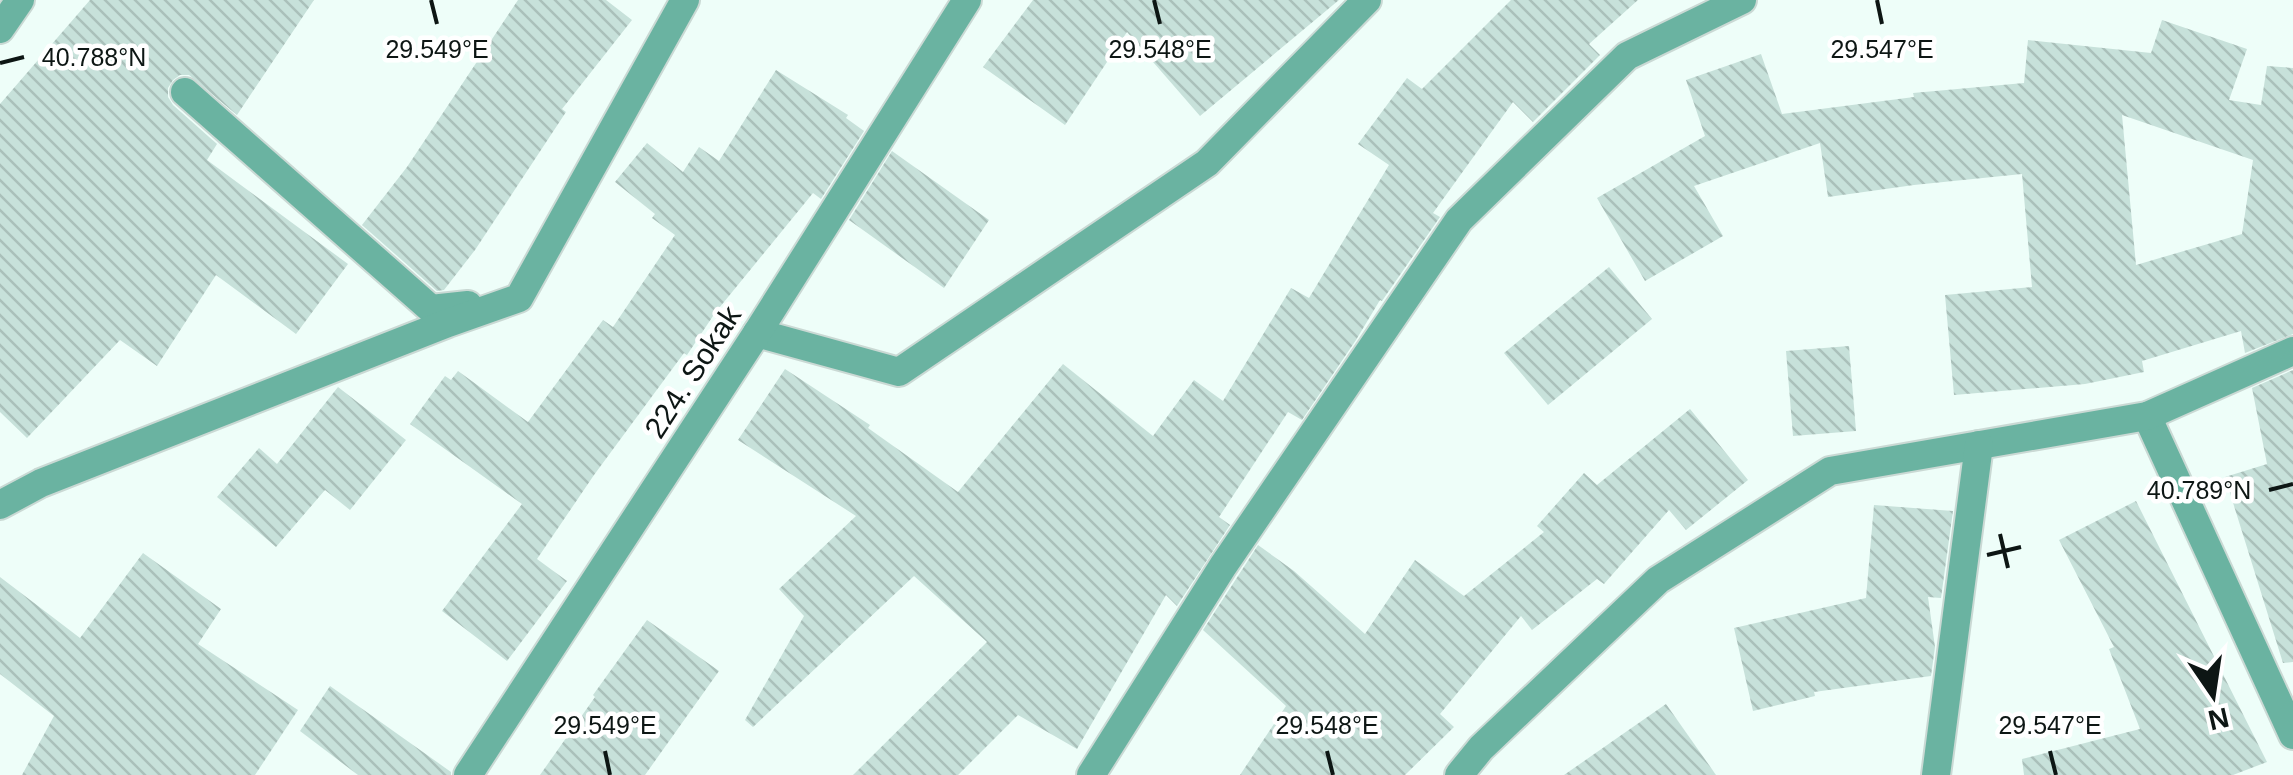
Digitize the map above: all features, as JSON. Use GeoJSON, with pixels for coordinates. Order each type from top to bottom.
{"type":"FeatureCollection","features":[{"type":"Feature","properties":{"kind":"street"},"geometry":{"type":"LineString","coordinates":[[0,29],[20,0]]}},
{"type":"Feature","properties":{"kind":"street"},"geometry":{"type":"LineString","coordinates":[[0,505],[59,476],[519,298],[685,0]]}},
{"type":"Feature","properties":{"kind":"street","name":"224. Sokak"},"geometry":{"type":"LineString","coordinates":[[468,775],[758,333],[967,0]]}},
{"type":"Feature","properties":{"kind":"street"},"geometry":{"type":"LineString","coordinates":[[758,333],[899,372],[1207,162],[1367,0]]}},
{"type":"Feature","properties":{"kind":"street"},"geometry":{"type":"LineString","coordinates":[[1091,775],[1222,566],[1459,220],[1627,56],[1742,0]]}},
{"type":"Feature","properties":{"kind":"street"},"geometry":{"type":"LineString","coordinates":[[185,92],[431,309],[519,298]]}},
{"type":"Feature","properties":{"kind":"street"},"geometry":{"type":"LineString","coordinates":[[1459,775],[1481,748],[1658,580],[1830,471],[2147,416],[2293,351]]}},
{"type":"Feature","properties":{"kind":"street"},"geometry":{"type":"LineString","coordinates":[[2147,416],[2293,735]]}},
{"type":"Feature","properties":{"kind":"street"},"geometry":{"type":"LineString","coordinates":[[1936,775],[1979,444]]}},
{"type":"Feature","properties":{"kind":"building"},"geometry":{"type":"Polygon","coordinates":[[[90,0],[314,0],[237,115],[189,75],[173,80],[168,97],[217,144],[207,160],[348,264],[296,334],[216,275],[157,366],[120,340],[27,438],[0,412],[0,104],[90,0]]]}},
{"type":"Feature","properties":{"kind":"building"},"geometry":{"type":"Polygon","coordinates":[[[518,0],[606,0],[632,20],[562,109],[566,112],[475,250],[444,290],[437,291],[362,225],[407,167],[518,0]]]}},
{"type":"Feature","properties":{"kind":"building"},"geometry":{"type":"Polygon","coordinates":[[[1033,0],[1339,0],[1200,116],[1127,32],[1065,125],[983,67],[1033,0]]]}},
{"type":"Feature","properties":{"kind":"building"},"geometry":{"type":"Polygon","coordinates":[[[1511,0],[1638,0],[1589,44],[1600,55],[1533,122],[1513,102],[1433,213],[1440,217],[1302,420],[1288,412],[1219,517],[1230,525],[1177,606],[1166,595],[1077,749],[1018,715],[958,775],[853,775],[987,642],[914,576],[753,727],[745,720],[804,616],[779,589],[856,516],[738,440],[785,369],[870,425],[868,428],[958,492],[1063,364],[1153,436],[1194,380],[1223,401],[1291,288],[1309,298],[1389,165],[1358,144],[1407,78],[1422,89],[1511,0]]]}},
{"type":"Feature","properties":{"kind":"building"},"geometry":{"type":"Polygon","coordinates":[[[2162,20],[2247,49],[2229,100],[2261,105],[2267,66],[2293,68],[2293,334],[2245,353],[2241,331],[2142,361],[2144,372],[2085,384],[1954,395],[1945,295],[2032,287],[2022,174],[1828,197],[1820,143],[1694,186],[1723,236],[1645,281],[1597,198],[1705,136],[1686,80],[1761,54],[1782,114],[1914,97],[1913,93],[2024,83],[2028,40],[2151,53],[2162,20]],[[2122,115],[2136,265],[2242,234],[2253,160],[2122,115]]]}},
{"type":"Feature","properties":{"kind":"building"},"geometry":{"type":"Polygon","coordinates":[[[776,70],[848,115],[846,118],[864,131],[821,199],[813,193],[715,313],[687,355],[684,353],[537,559],[567,581],[507,661],[442,611],[522,504],[410,424],[445,376],[451,380],[458,371],[528,422],[603,320],[613,327],[675,235],[615,182],[647,143],[683,172],[699,147],[719,161],[776,70]]]}},
{"type":"Feature","properties":{"kind":"building"},"geometry":{"type":"Polygon","coordinates":[[[892,151],[989,220],[944,288],[849,220],[892,151]]]}},
{"type":"Feature","properties":{"kind":"building"},"geometry":{"type":"Polygon","coordinates":[[[1609,267],[1652,319],[1548,405],[1504,353],[1609,267]]]}},
{"type":"Feature","properties":{"kind":"building"},"geometry":{"type":"Polygon","coordinates":[[[1849,346],[1856,431],[1793,436],[1786,351],[1849,346]]]}},
{"type":"Feature","properties":{"kind":"building"},"geometry":{"type":"Polygon","coordinates":[[[2293,370],[2293,662],[2283,663],[2225,477],[2267,464],[2252,388],[2293,370]]]}},
{"type":"Feature","properties":{"kind":"building"},"geometry":{"type":"Polygon","coordinates":[[[338,387],[406,440],[350,510],[325,490],[276,547],[217,497],[259,448],[277,464],[338,387]]]}},
{"type":"Feature","properties":{"kind":"building"},"geometry":{"type":"Polygon","coordinates":[[[1690,409],[1748,480],[1686,530],[1669,510],[1604,584],[1597,579],[1532,630],[1521,616],[1440,714],[1454,727],[1405,775],[1240,775],[1286,706],[1203,630],[1258,545],[1294,571],[1365,634],[1415,560],[1464,596],[1544,532],[1537,526],[1584,473],[1597,485],[1690,409]]]}},
{"type":"Feature","properties":{"kind":"building"},"geometry":{"type":"Polygon","coordinates":[[[2136,501],[2267,762],[2233,775],[2024,775],[2022,759],[2140,729],[2109,649],[2114,647],[2059,540],[2136,501]]]}},
{"type":"Feature","properties":{"kind":"building"},"geometry":{"type":"Polygon","coordinates":[[[1874,505],[1953,511],[1941,598],[1928,597],[1935,647],[1931,676],[1814,692],[1815,696],[1753,711],[1734,628],[1866,598],[1874,505]]]}},
{"type":"Feature","properties":{"kind":"building"},"geometry":{"type":"Polygon","coordinates":[[[143,553],[221,609],[198,644],[298,710],[255,775],[22,775],[54,716],[0,674],[0,577],[80,638],[143,553]]]}},
{"type":"Feature","properties":{"kind":"building"},"geometry":{"type":"Polygon","coordinates":[[[647,620],[719,671],[645,775],[540,775],[593,695],[647,620]]]}},
{"type":"Feature","properties":{"kind":"building"},"geometry":{"type":"Polygon","coordinates":[[[330,686],[451,775],[358,775],[300,731],[330,686]]]}},
{"type":"Feature","properties":{"kind":"building"},"geometry":{"type":"Polygon","coordinates":[[[1666,704],[1716,775],[1564,775],[1666,704]]]}}]}
